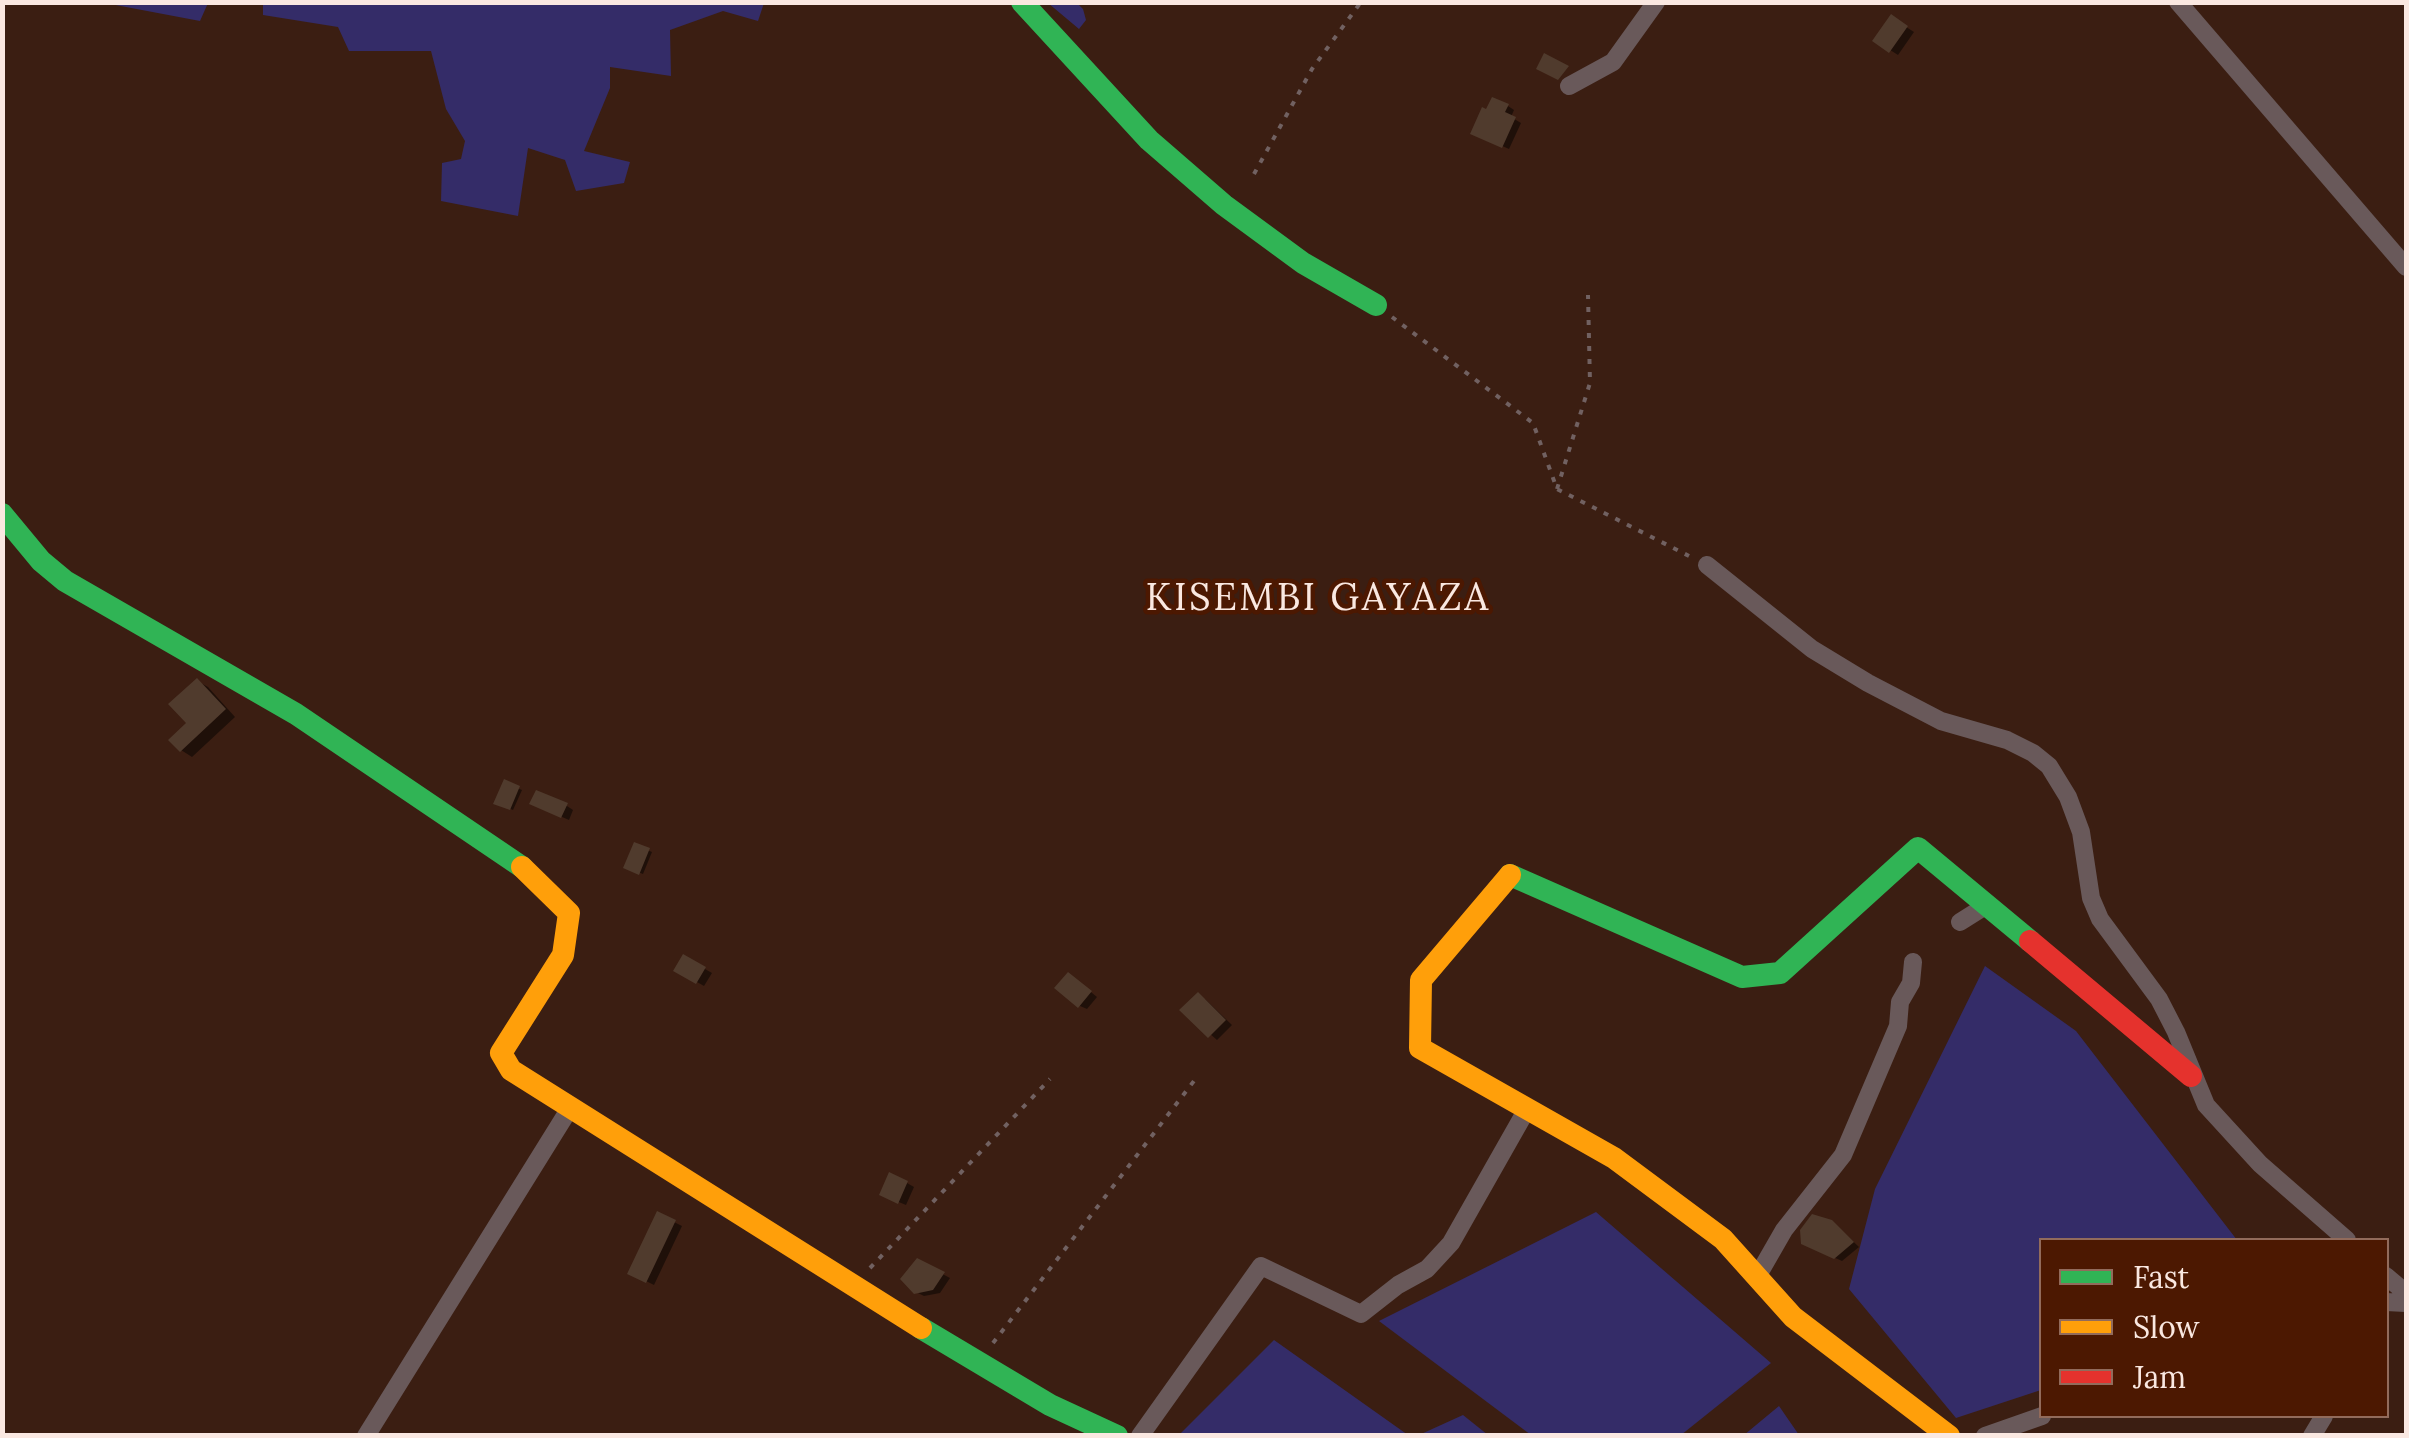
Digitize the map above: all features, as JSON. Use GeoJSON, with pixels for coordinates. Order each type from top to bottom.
{"type":"FeatureCollection","features":[{"type":"Feature","properties":{"kind":"street"},"geometry":{"type":"LineString","coordinates":[[1022,2],[1149,140],[1224,205],[1303,262],[1376,305]]}},
{"type":"Feature","properties":{"kind":"street"},"geometry":{"type":"LineString","coordinates":[[1569,86],[1613,62],[1656,2]]}},
{"type":"Feature","properties":{"kind":"street"},"geometry":{"type":"LineString","coordinates":[[2178,2],[2406,267]]}},
{"type":"Feature","properties":{"kind":"street"},"geometry":{"type":"LineString","coordinates":[[2,514],[41,561],[65,582],[296,714],[533,874],[569,914],[563,955],[501,1054],[511,1070],[978,1363],[1050,1406],[1117,1436]]}},
{"type":"Feature","properties":{"kind":"street"},"geometry":{"type":"LineString","coordinates":[[1707,565],[1812,649],[1868,683],[1941,720],[2007,740],[2049,766],[2068,797],[2080,832],[2091,898],[2100,919],[2158,999],[2206,1105],[2260,1164],[2344,1238]]}},
{"type":"Feature","properties":{"kind":"street"},"geometry":{"type":"LineString","coordinates":[[1948,1436],[1793,1317],[1723,1240],[1614,1158],[1420,1048],[1421,980],[1510,874],[1742,977],[1780,972],[1918,848],[2192,1076]]}},
{"type":"Feature","properties":{"kind":"street"},"geometry":{"type":"LineString","coordinates":[[1960,922],[1987,905]]}},
{"type":"Feature","properties":{"kind":"street"},"geometry":{"type":"LineString","coordinates":[[1757,1277],[1784,1230],[1843,1156],[1898,1026],[1900,1002],[1911,983],[1912,962]]}},
{"type":"Feature","properties":{"kind":"street"},"geometry":{"type":"LineString","coordinates":[[366,1436],[570,1108]]}},
{"type":"Feature","properties":{"kind":"street"},"geometry":{"type":"LineString","coordinates":[[1140,1436],[1261,1266],[1361,1314],[1398,1285],[1427,1269],[1451,1243],[1527,1109]]}},
{"type":"Feature","properties":{"kind":"street"},"geometry":{"type":"LineString","coordinates":[[1984,1436],[2039,1417]]}},
{"type":"Feature","properties":{"kind":"path"},"geometry":{"type":"LineString","coordinates":[[1254,174],[1312,68],[1362,2]]}},
{"type":"Feature","properties":{"kind":"path"},"geometry":{"type":"LineString","coordinates":[[1556,489],[1590,383],[1588,294]]}},
{"type":"Feature","properties":{"kind":"path"},"geometry":{"type":"LineString","coordinates":[[1376,305],[1533,423],[1556,489],[1707,565]]}},
{"type":"Feature","properties":{"kind":"path"},"geometry":{"type":"LineString","coordinates":[[978,1363],[1197,1076]]}},
{"type":"Feature","properties":{"kind":"path"},"geometry":{"type":"LineString","coordinates":[[853,1286],[1050,1079]]}},
{"type":"Feature","properties":{"kind":"shaded area"},"geometry":{"type":"Polygon","coordinates":[[[208,2],[200,21],[105,3],[208,2]]]}},
{"type":"Feature","properties":{"kind":"shaded area"},"geometry":{"type":"Polygon","coordinates":[[[263,2],[764,3],[758,21],[723,11],[670,30],[671,76],[610,67],[610,88],[584,151],[630,162],[624,183],[576,191],[565,160],[528,148],[518,216],[441,201],[442,163],[461,159],[465,141],[446,109],[431,51],[349,51],[338,27],[263,15],[263,2]]]}},
{"type":"Feature","properties":{"kind":"shaded area"},"geometry":{"type":"Polygon","coordinates":[[[1048,3],[1077,3],[1086,20],[1079,29],[1048,3]]]}},
{"type":"Feature","properties":{"kind":"shaded area"},"geometry":{"type":"Polygon","coordinates":[[[1985,966],[2076,1031],[2235,1238],[2039,1238],[2039,1391],[1956,1418],[1849,1289],[1875,1189],[1985,966]]]}},
{"type":"Feature","properties":{"kind":"shaded area"},"geometry":{"type":"Polygon","coordinates":[[[1596,1212],[1771,1363],[1681,1435],[1531,1435],[1379,1321],[1596,1212]]]}},
{"type":"Feature","properties":{"kind":"shaded area"},"geometry":{"type":"Polygon","coordinates":[[[1274,1340],[1408,1435],[1179,1435],[1274,1340]]]}},
{"type":"Feature","properties":{"kind":"shaded area"},"geometry":{"type":"Polygon","coordinates":[[[1779,1406],[1799,1435],[1744,1435],[1779,1406]]]}},
{"type":"Feature","properties":{"kind":"shaded area"},"geometry":{"type":"Polygon","coordinates":[[[1463,1415],[1488,1435],[1419,1435],[1463,1415]]]}},
{"type":"Feature","properties":{"kind":"building"},"geometry":{"type":"Polygon","coordinates":[[[1891,14],[1908,26],[1889,53],[1872,41],[1891,14]]]}},
{"type":"Feature","properties":{"kind":"building"},"geometry":{"type":"Polygon","coordinates":[[[1544,53],[1569,66],[1558,80],[1536,69],[1544,53]]]}},
{"type":"Feature","properties":{"kind":"building"},"geometry":{"type":"Polygon","coordinates":[[[1492,97],[1509,104],[1505,112],[1516,117],[1502,148],[1470,134],[1482,107],[1486,109],[1492,97]]]}},
{"type":"Feature","properties":{"kind":"building"},"geometry":{"type":"Polygon","coordinates":[[[197,678],[226,709],[180,752],[168,740],[186,723],[168,704],[197,678]]]}},
{"type":"Feature","properties":{"kind":"building"},"geometry":{"type":"Polygon","coordinates":[[[504,779],[520,786],[510,810],[493,804],[504,779]]]}},
{"type":"Feature","properties":{"kind":"building"},"geometry":{"type":"Polygon","coordinates":[[[536,790],[568,803],[561,818],[529,804],[536,790]]]}},
{"type":"Feature","properties":{"kind":"building"},"geometry":{"type":"Polygon","coordinates":[[[634,842],[650,848],[639,875],[623,868],[634,842]]]}},
{"type":"Feature","properties":{"kind":"building"},"geometry":{"type":"Polygon","coordinates":[[[683,954],[706,967],[696,984],[673,971],[683,954]]]}},
{"type":"Feature","properties":{"kind":"building"},"geometry":{"type":"Polygon","coordinates":[[[1068,972],[1092,991],[1078,1008],[1054,988],[1068,972]]]}},
{"type":"Feature","properties":{"kind":"building"},"geometry":{"type":"Polygon","coordinates":[[[1198,992],[1226,1020],[1208,1038],[1179,1010],[1198,992]]]}},
{"type":"Feature","properties":{"kind":"building"},"geometry":{"type":"Polygon","coordinates":[[[889,1172],[908,1181],[898,1204],[879,1195],[889,1172]]]}},
{"type":"Feature","properties":{"kind":"building"},"geometry":{"type":"Polygon","coordinates":[[[657,1211],[676,1220],[646,1283],[627,1274],[657,1211]]]}},
{"type":"Feature","properties":{"kind":"building"},"geometry":{"type":"Polygon","coordinates":[[[1812,1214],[1832,1220],[1854,1242],[1834,1259],[1801,1244],[1800,1230],[1812,1214]]]}},
{"type":"Feature","properties":{"kind":"building"},"geometry":{"type":"Polygon","coordinates":[[[917,1258],[945,1272],[933,1290],[914,1294],[900,1279],[917,1258]]]}},
{"type":"Feature","properties":{"kind":"traffic: fast"},"geometry":{"type":"LineString","coordinates":[[1022,2],[1149,140],[1224,205],[1303,263],[1376,305]]}},
{"type":"Feature","properties":{"kind":"traffic: fast"},"geometry":{"type":"LineString","coordinates":[[2,514],[41,561],[65,581],[296,714],[522,867]]}},
{"type":"Feature","properties":{"kind":"traffic: fast"},"geometry":{"type":"LineString","coordinates":[[1510,875],[1742,977],[1780,973],[1918,848],[2030,941]]}},
{"type":"Feature","properties":{"kind":"traffic: fast"},"geometry":{"type":"LineString","coordinates":[[921,1328],[1050,1405],[1117,1436]]}},
{"type":"Feature","properties":{"kind":"traffic: slow"},"geometry":{"type":"LineString","coordinates":[[522,867],[569,913],[563,955],[501,1053],[511,1070],[921,1328]]}},
{"type":"Feature","properties":{"kind":"traffic: slow"},"geometry":{"type":"LineString","coordinates":[[1510,875],[1421,980],[1420,1048],[1614,1158],[1723,1239],[1793,1317],[1949,1436]]}},
{"type":"Feature","properties":{"kind":"traffic: jam"},"geometry":{"type":"LineString","coordinates":[[2030,941],[2191,1076]]}},
{"type":"Feature","properties":{"kind":"district","name":"KISEMBI GAYAZA"},"geometry":{"type":"Point","coordinates":[1318,599]}}]}
